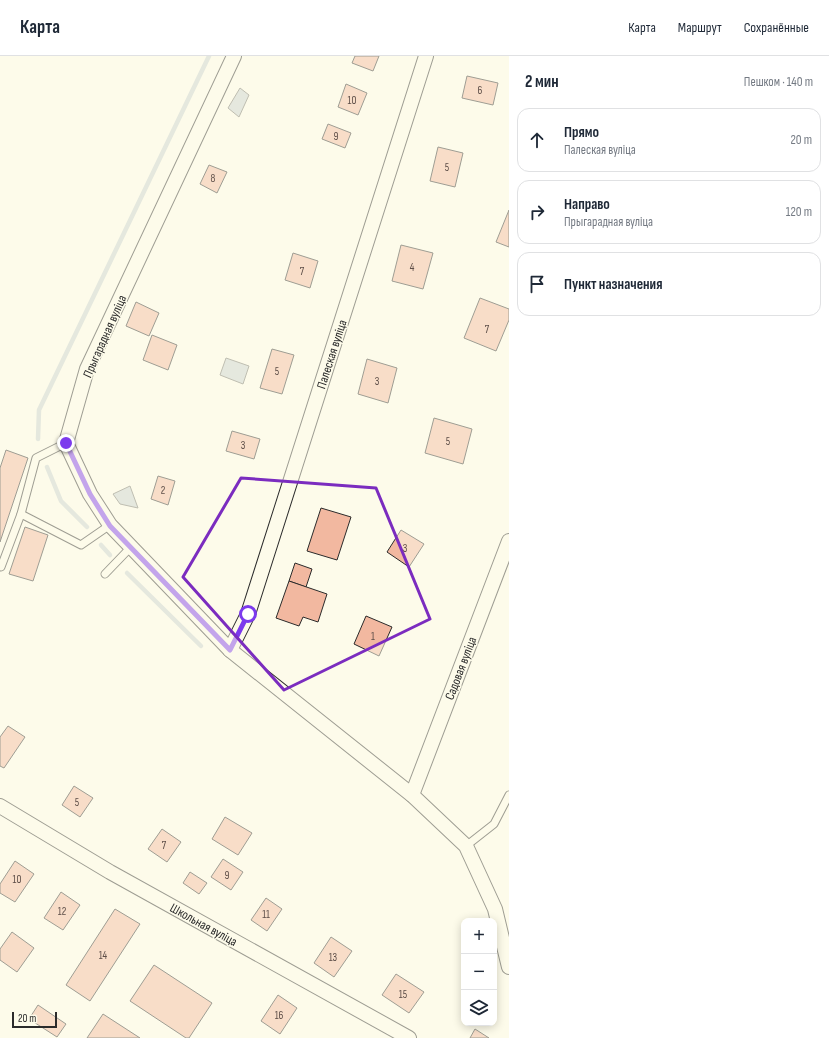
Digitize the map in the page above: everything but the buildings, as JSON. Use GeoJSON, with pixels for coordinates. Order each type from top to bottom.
{"type":"FeatureCollection","features":[{"type":"Feature","properties":{"kind":"street","name":"Прыгарадная вуліца"},"geometry":{"type":"LineString","coordinates":[[66,443],[88,369],[234,56]]}},
{"type":"Feature","properties":{"kind":"street","name":"Палеская вуліца"},"geometry":{"type":"LineString","coordinates":[[230,650],[248,614],[426,56]]}},
{"type":"Feature","properties":{"kind":"street"},"geometry":{"type":"LineString","coordinates":[[66,443],[90,494],[110,526],[230,650],[412,795],[466,846],[495,909],[509,966]]}},
{"type":"Feature","properties":{"kind":"street","name":"Садовая вуліца"},"geometry":{"type":"LineString","coordinates":[[412,795],[509,541]]}},
{"type":"Feature","properties":{"kind":"street","name":"Школьная вуліца"},"geometry":{"type":"LineString","coordinates":[[0,806],[110,872],[409,1038]]}},
{"type":"Feature","properties":{"kind":"lane"},"geometry":{"type":"LineString","coordinates":[[1,567],[21,514],[36,458],[66,443]]}},
{"type":"Feature","properties":{"kind":"lane"},"geometry":{"type":"LineString","coordinates":[[21,514],[81,545],[110,526]]}},
{"type":"Feature","properties":{"kind":"lane"},"geometry":{"type":"LineString","coordinates":[[105,574],[130,548]]}},
{"type":"Feature","properties":{"kind":"lane"},"geometry":{"type":"LineString","coordinates":[[466,846],[494,824],[509,796]]}},
{"type":"Feature","properties":{"kind":"highlighted area"},"geometry":{"type":"Polygon","coordinates":[[[241,478],[376,488],[430,619],[284,690],[183,577],[241,478]]]}},
{"type":"Feature","properties":{"kind":"shaded area"},"geometry":{"type":"Polygon","coordinates":[[[240,88],[249,95],[239,117],[228,108],[240,88]]]}},
{"type":"Feature","properties":{"kind":"shaded area"},"geometry":{"type":"Polygon","coordinates":[[[226,358],[249,366],[243,384],[220,375],[226,358]]]}},
{"type":"Feature","properties":{"kind":"shaded area"},"geometry":{"type":"Polygon","coordinates":[[[130,486],[138,508],[120,504],[113,494],[130,486]]]}},
{"type":"Feature","properties":{"kind":"waterway"},"geometry":{"type":"LineString","coordinates":[[38,439],[39,410],[209,56]]}},
{"type":"Feature","properties":{"kind":"waterway"},"geometry":{"type":"LineString","coordinates":[[47,467],[61,501],[87,527]]}},
{"type":"Feature","properties":{"kind":"waterway"},"geometry":{"type":"LineString","coordinates":[[101,545],[110,555]]}},
{"type":"Feature","properties":{"kind":"waterway"},"geometry":{"type":"LineString","coordinates":[[127,573],[201,646]]}},
{"type":"Feature","properties":{"kind":"route"},"geometry":{"type":"LineString","coordinates":[[66,443],[90,494],[110,526],[230,650],[248,614]]}}]}
